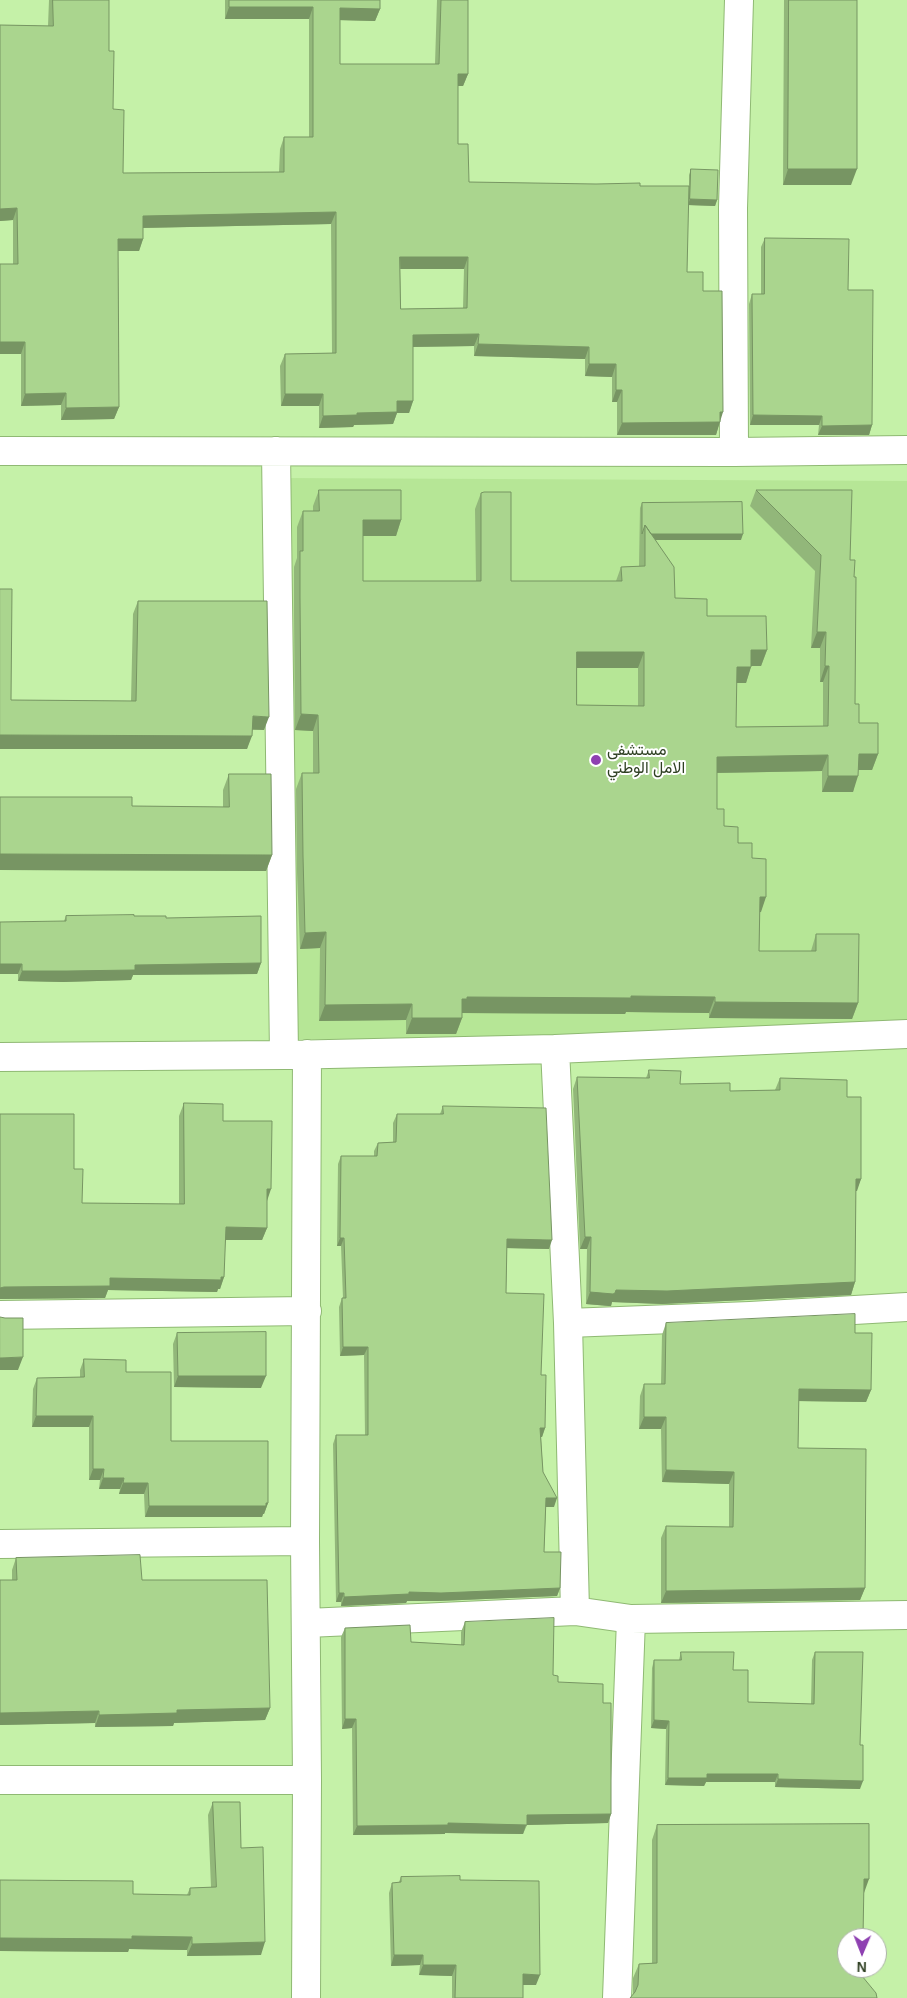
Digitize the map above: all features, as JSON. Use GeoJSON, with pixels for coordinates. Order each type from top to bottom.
{"type":"FeatureCollection","features":[{"type":"Feature","properties":{"kind":"street"},"geometry":{"type":"LineString","coordinates":[[734,452],[732,208],[739,0]]}},
{"type":"Feature","properties":{"kind":"street"},"geometry":{"type":"LineString","coordinates":[[0,451],[734,452],[907,450]]}},
{"type":"Feature","properties":{"kind":"street"},"geometry":{"type":"LineString","coordinates":[[276,451],[296,1055],[307,1311],[305,1541],[307,1623],[306,1998]]}},
{"type":"Feature","properties":{"kind":"street"},"geometry":{"type":"LineString","coordinates":[[0,1057],[296,1055],[555,1049],[907,1034]]}},
{"type":"Feature","properties":{"kind":"street"},"geometry":{"type":"LineString","coordinates":[[555,1049],[568,1323],[575,1611]]}},
{"type":"Feature","properties":{"kind":"street"},"geometry":{"type":"LineString","coordinates":[[568,1323],[750,1316],[907,1307]]}},
{"type":"Feature","properties":{"kind":"street"},"geometry":{"type":"LineString","coordinates":[[0,1315],[307,1311]]}},
{"type":"Feature","properties":{"kind":"street"},"geometry":{"type":"LineString","coordinates":[[0,1544],[305,1541]]}},
{"type":"Feature","properties":{"kind":"street"},"geometry":{"type":"LineString","coordinates":[[307,1623],[575,1611],[630,1620],[907,1615]]}},
{"type":"Feature","properties":{"kind":"street"},"geometry":{"type":"LineString","coordinates":[[617,1998],[630,1620]]}},
{"type":"Feature","properties":{"kind":"street"},"geometry":{"type":"LineString","coordinates":[[0,1780],[307,1780]]}},
{"type":"Feature","properties":{"kind":"shaded area","name":"مستشفى الامل الوطني"},"geometry":{"type":"Polygon","coordinates":[[[282,478],[907,481],[907,1043],[287,1039],[282,478]]]}},
{"type":"Feature","properties":{"kind":"building"},"geometry":{"type":"Polygon","coordinates":[[[53,0],[109,0],[109,51],[114,51],[113,109],[124,110],[123,173],[284,172],[284,137],[313,137],[313,7],[229,7],[229,0],[380,0],[380,9],[340,8],[340,64],[439,64],[441,0],[468,0],[468,74],[458,74],[458,144],[468,144],[469,182],[640,183],[640,186],[689,186],[687,272],[703,272],[703,291],[722,291],[723,412],[720,412],[720,422],[622,423],[622,390],[616,390],[616,364],[589,364],[589,347],[478,344],[479,334],[413,335],[413,401],[397,401],[397,412],[323,416],[323,394],[285,394],[285,354],[336,353],[336,212],[143,216],[143,239],[118,239],[119,407],[66,408],[66,393],[25,394],[25,342],[0,342],[0,264],[18,264],[17,208],[0,209],[0,25],[53,26],[53,0]],[[400,257],[401,309],[467,308],[468,257],[400,257]]]}},
{"type":"Feature","properties":{"kind":"building"},"geometry":{"type":"Polygon","coordinates":[[[789,0],[857,0],[857,169],[788,169],[789,0]]]}},
{"type":"Feature","properties":{"kind":"building"},"geometry":{"type":"Polygon","coordinates":[[[691,169],[718,170],[717,200],[690,199],[691,169]]]}},
{"type":"Feature","properties":{"kind":"building"},"geometry":{"type":"Polygon","coordinates":[[[765,238],[849,239],[848,290],[873,290],[872,425],[822,426],[822,416],[753,415],[752,294],[764,294],[765,238]]]}},
{"type":"Feature","properties":{"kind":"building"},"geometry":{"type":"Polygon","coordinates":[[[319,490],[401,490],[401,520],[363,520],[363,581],[481,581],[481,493],[484,492],[511,492],[511,581],[622,581],[621,567],[645,566],[645,525],[674,567],[675,598],[707,599],[707,616],[766,616],[767,650],[751,650],[751,667],[737,667],[736,727],[828,726],[829,666],[825,666],[826,632],[817,632],[821,555],[756,490],[852,490],[850,560],[855,560],[854,577],[856,577],[855,704],[859,704],[859,723],[878,723],[878,754],[859,754],[858,776],[828,776],[828,755],[717,757],[717,809],[724,809],[724,826],[738,827],[738,843],[752,843],[752,858],[766,859],[766,897],[760,897],[759,951],[816,951],[816,934],[859,934],[858,1003],[715,1002],[715,997],[467,997],[467,999],[462,999],[462,1018],[412,1018],[412,1004],[325,1005],[326,932],[305,933],[303,856],[302,773],[319,773],[318,715],[301,714],[300,551],[303,551],[303,511],[319,511],[319,490]],[[577,652],[577,705],[644,706],[644,652],[577,652]]]}},
{"type":"Feature","properties":{"kind":"building"},"geometry":{"type":"Polygon","coordinates":[[[742,502],[743,534],[651,534],[645,525],[642,534],[642,503],[742,502]]]}},
{"type":"Feature","properties":{"kind":"building"},"geometry":{"type":"Polygon","coordinates":[[[0,589],[12,589],[11,700],[136,701],[138,601],[267,601],[269,717],[253,716],[252,736],[0,735],[0,589]]]}},
{"type":"Feature","properties":{"kind":"building"},"geometry":{"type":"Polygon","coordinates":[[[229,774],[271,774],[272,855],[0,854],[0,797],[132,797],[132,806],[229,807],[229,774]]]}},
{"type":"Feature","properties":{"kind":"building"},"geometry":{"type":"Polygon","coordinates":[[[66,916],[166,916],[166,918],[261,916],[261,963],[135,965],[135,970],[67,971],[22,971],[22,964],[0,964],[0,922],[66,921],[66,916]]]}},
{"type":"Feature","properties":{"kind":"building"},"geometry":{"type":"Polygon","coordinates":[[[649,1070],[681,1071],[680,1084],[730,1083],[730,1091],[780,1090],[780,1078],[847,1080],[847,1097],[861,1097],[861,1179],[856,1179],[855,1282],[667,1291],[616,1290],[613,1294],[590,1292],[591,1237],[585,1237],[577,1077],[649,1078],[649,1070]]]}},
{"type":"Feature","properties":{"kind":"building"},"geometry":{"type":"Polygon","coordinates":[[[184,1103],[223,1104],[223,1121],[272,1121],[271,1189],[267,1189],[267,1228],[226,1227],[224,1277],[221,1277],[221,1280],[110,1278],[110,1286],[0,1288],[0,1114],[74,1114],[74,1169],[83,1169],[82,1203],[184,1204],[184,1103]]]}},
{"type":"Feature","properties":{"kind":"building"},"geometry":{"type":"Polygon","coordinates":[[[443,1106],[546,1108],[552,1240],[507,1239],[506,1293],[544,1294],[541,1375],[546,1375],[545,1428],[540,1428],[543,1472],[557,1498],[546,1498],[544,1552],[561,1552],[560,1588],[441,1593],[409,1592],[409,1594],[344,1597],[344,1593],[339,1593],[336,1435],[368,1435],[368,1347],[343,1347],[342,1298],[346,1298],[344,1238],[340,1238],[341,1156],[377,1156],[378,1143],[396,1142],[397,1114],[443,1114],[443,1106]]]}},
{"type":"Feature","properties":{"kind":"building"},"geometry":{"type":"Polygon","coordinates":[[[855,1314],[855,1333],[872,1333],[871,1390],[799,1389],[798,1448],[866,1449],[865,1588],[666,1591],[666,1526],[733,1527],[734,1472],[666,1470],[666,1417],[644,1417],[644,1384],[665,1384],[666,1323],[855,1314]]]}},
{"type":"Feature","properties":{"kind":"building"},"geometry":{"type":"Polygon","coordinates":[[[0,1317],[23,1318],[23,1357],[0,1358],[0,1317]]]}},
{"type":"Feature","properties":{"kind":"building"},"geometry":{"type":"Polygon","coordinates":[[[266,1332],[266,1376],[178,1376],[177,1333],[266,1332]]]}},
{"type":"Feature","properties":{"kind":"building"},"geometry":{"type":"Polygon","coordinates":[[[84,1359],[126,1360],[126,1372],[171,1372],[171,1441],[268,1441],[268,1503],[266,1503],[266,1506],[149,1506],[148,1483],[123,1483],[124,1478],[103,1478],[104,1469],[93,1469],[93,1416],[36,1416],[37,1378],[84,1377],[84,1359]]]}},
{"type":"Feature","properties":{"kind":"building"},"geometry":{"type":"Polygon","coordinates":[[[140,1555],[142,1580],[267,1580],[270,1708],[177,1710],[177,1713],[99,1715],[99,1711],[0,1713],[0,1580],[17,1580],[16,1558],[140,1555]]]}},
{"type":"Feature","properties":{"kind":"building"},"geometry":{"type":"Polygon","coordinates":[[[554,1618],[553,1675],[558,1676],[558,1682],[603,1684],[603,1703],[611,1703],[611,1814],[527,1815],[527,1825],[448,1823],[448,1825],[357,1826],[356,1719],[345,1719],[345,1628],[410,1625],[411,1642],[464,1645],[465,1622],[554,1618]]]}},
{"type":"Feature","properties":{"kind":"building"},"geometry":{"type":"Polygon","coordinates":[[[681,1652],[734,1652],[733,1670],[748,1670],[748,1702],[814,1704],[815,1652],[863,1652],[860,1745],[863,1745],[863,1781],[778,1779],[778,1774],[707,1774],[707,1778],[668,1778],[669,1721],[654,1720],[654,1660],[681,1660],[681,1652]]]}},
{"type":"Feature","properties":{"kind":"building"},"geometry":{"type":"Polygon","coordinates":[[[213,1802],[240,1802],[241,1848],[263,1847],[265,1942],[192,1944],[192,1937],[132,1936],[132,1939],[0,1938],[0,1880],[133,1881],[133,1894],[190,1895],[190,1888],[216,1887],[213,1802]]]}},
{"type":"Feature","properties":{"kind":"building"},"geometry":{"type":"Polygon","coordinates":[[[869,1824],[869,1879],[864,1879],[863,1928],[837,1928],[837,1978],[864,1978],[876,1993],[877,1998],[630,1998],[638,1985],[639,1964],[657,1963],[657,1825],[869,1824]]]}},
{"type":"Feature","properties":{"kind":"building"},"geometry":{"type":"Polygon","coordinates":[[[460,1876],[460,1880],[539,1881],[540,1975],[523,1974],[523,1998],[455,1998],[456,1965],[423,1965],[423,1955],[394,1955],[392,1883],[401,1882],[401,1877],[460,1876]]]}},
{"type":"Feature","properties":{"kind":"place","name":"مستشفى الامل الوطني"},"geometry":{"type":"Point","coordinates":[596,760]}}]}
